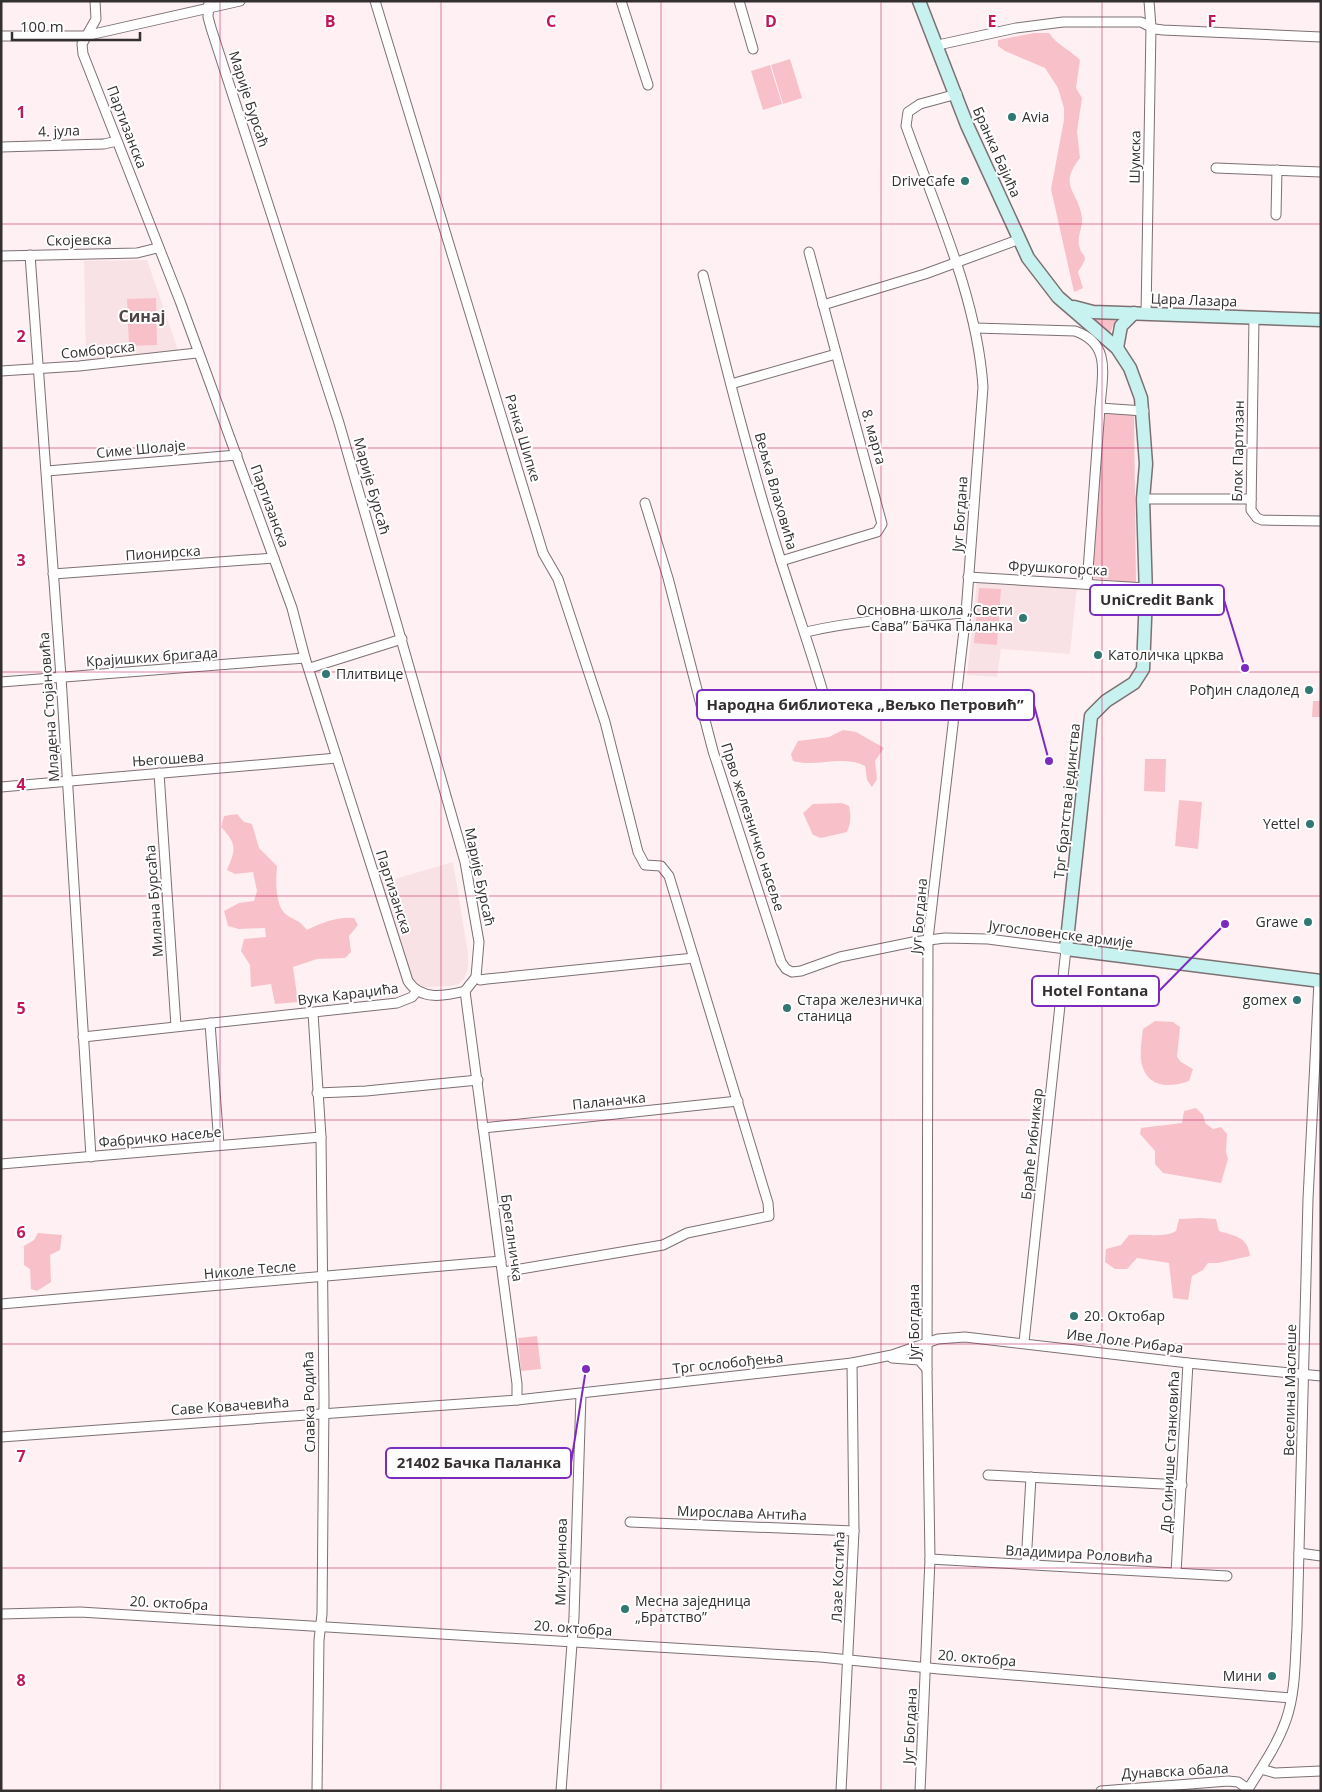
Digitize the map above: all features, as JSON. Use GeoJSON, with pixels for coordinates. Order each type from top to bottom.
{"type":"FeatureCollection","features":[{"type":"Feature","properties":{"kind":"street"},"geometry":{"type":"LineString","coordinates":[[85,36],[96,19],[95,1]]}},
{"type":"Feature","properties":{"kind":"street"},"geometry":{"type":"LineString","coordinates":[[1,36],[85,36],[210,5],[240,1]]}},
{"type":"Feature","properties":{"kind":"street","name":"Ранка Шипке"},"geometry":{"type":"LineString","coordinates":[[375,1],[544,552],[558,579],[605,722],[638,852],[645,865],[661,866],[672,885],[694,958]]}},
{"type":"Feature","properties":{"kind":"street"},"geometry":{"type":"LineString","coordinates":[[622,1],[648,85]]}},
{"type":"Feature","properties":{"kind":"street"},"geometry":{"type":"LineString","coordinates":[[739,1],[753,49]]}},
{"type":"Feature","properties":{"kind":"street","name":"Бранка Бајића"},"geometry":{"type":"LineString","coordinates":[[919,1],[957,94],[967,125],[1028,258],[1038,274],[1058,297],[1067,304]]}},
{"type":"Feature","properties":{"kind":"street","name":"Шумска"},"geometry":{"type":"LineString","coordinates":[[1140,313],[1151,28],[1149,1]]}},
{"type":"Feature","properties":{"kind":"street","name":"Марије Бурсаћ"},"geometry":{"type":"LineString","coordinates":[[210,5],[208,17],[211,28],[331,397],[465,862],[479,942],[476,977]]}},
{"type":"Feature","properties":{"kind":"street"},"geometry":{"type":"LineString","coordinates":[[938,45],[1016,28],[1063,22],[1141,22],[1151,28],[1166,30],[1321,37]]}},
{"type":"Feature","properties":{"kind":"street","name":"Партизанска"},"geometry":{"type":"LineString","coordinates":[[85,36],[82,44],[83,54],[157,248],[180,301],[197,353],[237,455],[292,608],[305,658],[310,668],[408,980],[417,991]]}},
{"type":"Feature","properties":{"kind":"street","name":"Југ Богдана"},"geometry":{"type":"LineString","coordinates":[[920,1791],[927,1667],[930,1559],[927,1370],[928,939],[966,613],[983,387],[975,328],[955,264],[906,126],[908,112],[920,104],[957,94]]}},
{"type":"Feature","properties":{"kind":"street","name":"4. јула"},"geometry":{"type":"LineString","coordinates":[[1,146],[104,144],[117,141]]}},
{"type":"Feature","properties":{"kind":"street"},"geometry":{"type":"LineString","coordinates":[[1216,168],[1321,172]]}},
{"type":"Feature","properties":{"kind":"street"},"geometry":{"type":"LineString","coordinates":[[1276,215],[1277,170]]}},
{"type":"Feature","properties":{"kind":"street"},"geometry":{"type":"LineString","coordinates":[[823,305],[955,264],[1020,239]]}},
{"type":"Feature","properties":{"kind":"street","name":"Скојевска"},"geometry":{"type":"LineString","coordinates":[[1,256],[137,253],[157,248]]}},
{"type":"Feature","properties":{"kind":"street","name":"8. марта"},"geometry":{"type":"LineString","coordinates":[[781,561],[877,532],[882,524],[809,252]]}},
{"type":"Feature","properties":{"kind":"street","name":"Младена Стојановића"},"geometry":{"type":"LineString","coordinates":[[30,255],[37,369],[47,471],[62,677],[91,1157]]}},
{"type":"Feature","properties":{"kind":"street","name":"Вељка Влаховића"},"geometry":{"type":"LineString","coordinates":[[703,275],[731,384],[781,561],[806,632],[830,713]]}},
{"type":"Feature","properties":{"kind":"street","name":"Цара Лазара"},"geometry":{"type":"LineString","coordinates":[[1067,304],[1094,312],[1321,320]]}},
{"type":"Feature","properties":{"kind":"street","name":"Трг братства јединства"},"geometry":{"type":"LineString","coordinates":[[1066,949],[1092,716],[1100,706],[1128,688],[1140,676],[1146,650],[1143,499],[1146,464],[1144,411],[1130,368],[1117,348],[1067,304]]}},
{"type":"Feature","properties":{"kind":"street"},"geometry":{"type":"LineString","coordinates":[[1117,348],[1121,326],[1140,313]]}},
{"type":"Feature","properties":{"kind":"street","name":"Блок Партизан"},"geometry":{"type":"LineString","coordinates":[[1254,318],[1251,510],[1257,518],[1262,520],[1321,521]]}},
{"type":"Feature","properties":{"kind":"street"},"geometry":{"type":"LineString","coordinates":[[975,328],[1075,331],[1087,336],[1096,343],[1101,352],[1100,408],[1087,584]]}},
{"type":"Feature","properties":{"kind":"street","name":"Сомборска"},"geometry":{"type":"LineString","coordinates":[[1,371],[197,353]]}},
{"type":"Feature","properties":{"kind":"street"},"geometry":{"type":"LineString","coordinates":[[731,384],[836,354]]}},
{"type":"Feature","properties":{"kind":"street"},"geometry":{"type":"LineString","coordinates":[[1100,408],[1144,411]]}},
{"type":"Feature","properties":{"kind":"street","name":"Симе Шолаје"},"geometry":{"type":"LineString","coordinates":[[47,471],[237,455]]}},
{"type":"Feature","properties":{"kind":"street"},"geometry":{"type":"LineString","coordinates":[[1143,499],[1251,499]]}},
{"type":"Feature","properties":{"kind":"street","name":"Прво железничко насеље"},"geometry":{"type":"LineString","coordinates":[[645,503],[668,578],[713,751],[781,962],[786,969],[792,972],[802,971]]}},
{"type":"Feature","properties":{"kind":"street","name":"Пионирска"},"geometry":{"type":"LineString","coordinates":[[53,574],[274,558]]}},
{"type":"Feature","properties":{"kind":"street","name":"Фрушкогорска"},"geometry":{"type":"LineString","coordinates":[[968,577],[1146,588]]}},
{"type":"Feature","properties":{"kind":"street"},"geometry":{"type":"LineString","coordinates":[[806,632],[903,618],[966,613]]}},
{"type":"Feature","properties":{"kind":"street"},"geometry":{"type":"LineString","coordinates":[[310,668],[402,639]]}},
{"type":"Feature","properties":{"kind":"street","name":"Крајишких бригада"},"geometry":{"type":"LineString","coordinates":[[1,682],[305,658]]}},
{"type":"Feature","properties":{"kind":"street","name":"Његошева"},"geometry":{"type":"LineString","coordinates":[[1,786],[337,758]]}},
{"type":"Feature","properties":{"kind":"street","name":"Милана Бурсаћа"},"geometry":{"type":"LineString","coordinates":[[159,773],[176,1026]]}},
{"type":"Feature","properties":{"kind":"street","name":"Југословенске армије"},"geometry":{"type":"LineString","coordinates":[[802,971],[840,957],[928,939],[988,939],[1320,981]]}},
{"type":"Feature","properties":{"kind":"street","name":"Браће Рибникар"},"geometry":{"type":"LineString","coordinates":[[1024,1342],[1066,949]]}},
{"type":"Feature","properties":{"kind":"street"},"geometry":{"type":"LineString","coordinates":[[465,992],[476,977],[480,980],[694,958],[768,1203],[769,1216],[687,1233],[663,1245],[503,1272]]}},
{"type":"Feature","properties":{"kind":"street","name":"Веселина Маслеше"},"geometry":{"type":"LineString","coordinates":[[1247,1790],[1261,1769],[1287,1719],[1291,1698],[1297,1628],[1310,1169],[1320,981]]}},
{"type":"Feature","properties":{"kind":"street","name":"Вука Караџића"},"geometry":{"type":"LineString","coordinates":[[83,1037],[398,1003],[412,997],[417,991],[429,996],[465,992]]}},
{"type":"Feature","properties":{"kind":"street","name":"Брегалничка"},"geometry":{"type":"LineString","coordinates":[[465,992],[503,1272],[517,1384],[516,1400]]}},
{"type":"Feature","properties":{"kind":"street","name":"Славка Родића"},"geometry":{"type":"LineString","coordinates":[[313,1013],[321,1137],[321,1277],[324,1414],[317,1791]]}},
{"type":"Feature","properties":{"kind":"street"},"geometry":{"type":"LineString","coordinates":[[210,1023],[219,1145]]}},
{"type":"Feature","properties":{"kind":"street"},"geometry":{"type":"LineString","coordinates":[[317,1093],[366,1091],[478,1080]]}},
{"type":"Feature","properties":{"kind":"street","name":"Паланачка"},"geometry":{"type":"LineString","coordinates":[[483,1128],[738,1101]]}},
{"type":"Feature","properties":{"kind":"street","name":"Фабричко насеље"},"geometry":{"type":"LineString","coordinates":[[1,1164],[321,1137]]}},
{"type":"Feature","properties":{"kind":"street","name":"Николе Тесле"},"geometry":{"type":"LineString","coordinates":[[1,1304],[501,1261]]}},
{"type":"Feature","properties":{"kind":"street","name":"Иве Лоле Рибара"},"geometry":{"type":"LineString","coordinates":[[927,1342],[948,1337],[965,1336],[1188,1363],[1321,1376]]}},
{"type":"Feature","properties":{"kind":"street","name":"Трг ослобођења"},"geometry":{"type":"LineString","coordinates":[[879,1359],[927,1342]]}},
{"type":"Feature","properties":{"kind":"street","name":"Трг ослобођења"},"geometry":{"type":"LineString","coordinates":[[580,1394],[879,1359],[912,1358],[924,1363],[927,1370]]}},
{"type":"Feature","properties":{"kind":"street","name":"Лазе Костића"},"geometry":{"type":"LineString","coordinates":[[841,1791],[854,1531],[852,1363]]}},
{"type":"Feature","properties":{"kind":"street","name":"Др Синише Станковића"},"geometry":{"type":"LineString","coordinates":[[1176,1573],[1188,1363]]}},
{"type":"Feature","properties":{"kind":"street","name":"Саве Ковачевића"},"geometry":{"type":"LineString","coordinates":[[1,1437],[580,1394]]}},
{"type":"Feature","properties":{"kind":"street","name":"Мичуринова"},"geometry":{"type":"LineString","coordinates":[[561,1791],[572,1642],[580,1394]]}},
{"type":"Feature","properties":{"kind":"street"},"geometry":{"type":"LineString","coordinates":[[988,1475],[1182,1485]]}},
{"type":"Feature","properties":{"kind":"street"},"geometry":{"type":"LineString","coordinates":[[1026,1564],[1031,1478]]}},
{"type":"Feature","properties":{"kind":"street","name":"Мирослава Антића"},"geometry":{"type":"LineString","coordinates":[[630,1522],[854,1531]]}},
{"type":"Feature","properties":{"kind":"street"},"geometry":{"type":"LineString","coordinates":[[1299,1553],[1321,1556]]}},
{"type":"Feature","properties":{"kind":"street","name":"Владимира Роловића"},"geometry":{"type":"LineString","coordinates":[[930,1559],[1228,1576]]}},
{"type":"Feature","properties":{"kind":"street","name":"20. октобра"},"geometry":{"type":"LineString","coordinates":[[1,1614],[80,1612],[820,1657],[1291,1698]]}},
{"type":"Feature","properties":{"kind":"street"},"geometry":{"type":"LineString","coordinates":[[1261,1769],[1275,1773],[1321,1771]]}},
{"type":"Feature","properties":{"kind":"street","name":"Дунавска обала"},"geometry":{"type":"LineString","coordinates":[[1101,1791],[1228,1780],[1238,1782],[1247,1790]]}},
{"type":"Feature","properties":{"kind":"shaded area"},"geometry":{"type":"Polygon","coordinates":[[[1034,33],[1049,33],[1080,60],[1076,88],[1082,98],[1077,131],[1080,158],[1073,168],[1070,183],[1082,218],[1079,242],[1080,250],[1085,259],[1078,272],[1083,288],[1074,292],[1051,189],[1064,120],[1064,108],[1058,88],[1045,68],[1005,51],[998,46],[998,40],[1034,33]]]}},
{"type":"Feature","properties":{"kind":"shaded area"},"geometry":{"type":"Polygon","coordinates":[[[790,59],[802,98],[783,104],[771,65],[790,59]]]}},
{"type":"Feature","properties":{"kind":"shaded area"},"geometry":{"type":"Polygon","coordinates":[[[770,65],[782,104],[763,110],[751,71],[770,65]]]}},
{"type":"Feature","properties":{"kind":"shaded area"},"geometry":{"type":"Polygon","coordinates":[[[147,260],[179,353],[86,360],[84,261],[147,260]]]}},
{"type":"Feature","properties":{"kind":"shaded area"},"geometry":{"type":"Polygon","coordinates":[[[156,298],[157,345],[129,346],[127,299],[156,298]]]}},
{"type":"Feature","properties":{"kind":"shaded area"},"geometry":{"type":"Polygon","coordinates":[[[1092,315],[1117,316],[1109,336],[1092,320],[1092,315]]]}},
{"type":"Feature","properties":{"kind":"shaded area"},"geometry":{"type":"Polygon","coordinates":[[[1105,411],[1134,413],[1136,583],[1091,578],[1105,411]]]}},
{"type":"Feature","properties":{"kind":"shaded area","name":"Основна школа „Свети Сава” Бачка Паланка"},"geometry":{"type":"Polygon","coordinates":[[[977,581],[1077,587],[1070,654],[1001,649],[997,677],[967,675],[977,581]]]}},
{"type":"Feature","properties":{"kind":"shaded area"},"geometry":{"type":"Polygon","coordinates":[[[979,588],[1001,589],[997,645],[974,643],[979,588]]]}},
{"type":"Feature","properties":{"kind":"shaded area"},"geometry":{"type":"Polygon","coordinates":[[[1313,701],[1321,701],[1321,717],[1312,717],[1313,701]]]}},
{"type":"Feature","properties":{"kind":"shaded area"},"geometry":{"type":"Polygon","coordinates":[[[843,730],[856,732],[884,748],[875,761],[877,779],[872,787],[867,780],[865,766],[857,763],[839,761],[802,763],[793,761],[791,754],[798,741],[829,737],[843,730]]]}},
{"type":"Feature","properties":{"kind":"shaded area"},"geometry":{"type":"Polygon","coordinates":[[[1145,759],[1166,759],[1165,792],[1144,791],[1145,759]]]}},
{"type":"Feature","properties":{"kind":"shaded area"},"geometry":{"type":"Polygon","coordinates":[[[1179,800],[1202,802],[1198,849],[1175,846],[1179,800]]]}},
{"type":"Feature","properties":{"kind":"shaded area"},"geometry":{"type":"Polygon","coordinates":[[[842,803],[849,806],[850,810],[850,822],[847,832],[821,838],[813,835],[803,813],[813,804],[842,803]]]}},
{"type":"Feature","properties":{"kind":"shaded area"},"geometry":{"type":"Polygon","coordinates":[[[237,814],[244,822],[252,824],[259,848],[277,866],[277,893],[283,912],[300,922],[307,930],[342,918],[354,918],[358,925],[349,936],[351,952],[345,958],[317,959],[293,967],[298,1002],[275,1004],[271,984],[251,987],[250,965],[241,951],[244,939],[266,937],[265,928],[239,929],[228,926],[224,911],[239,903],[254,901],[257,891],[253,872],[235,874],[227,870],[232,857],[233,847],[230,838],[221,827],[224,816],[237,814]]]}},
{"type":"Feature","properties":{"kind":"shaded area"},"geometry":{"type":"Polygon","coordinates":[[[453,862],[468,953],[468,968],[464,979],[459,984],[424,987],[413,980],[381,883],[453,862]]]}},
{"type":"Feature","properties":{"kind":"shaded area"},"geometry":{"type":"Polygon","coordinates":[[[1155,1021],[1173,1022],[1180,1027],[1177,1057],[1181,1062],[1193,1069],[1189,1081],[1173,1085],[1159,1084],[1152,1081],[1143,1069],[1141,1044],[1143,1029],[1155,1021]]]}},
{"type":"Feature","properties":{"kind":"shaded area"},"geometry":{"type":"Polygon","coordinates":[[[1196,1108],[1203,1115],[1205,1123],[1213,1129],[1221,1127],[1227,1134],[1226,1152],[1228,1159],[1221,1183],[1163,1173],[1155,1164],[1155,1151],[1140,1134],[1141,1128],[1182,1123],[1184,1111],[1196,1108]]]}},
{"type":"Feature","properties":{"kind":"shaded area"},"geometry":{"type":"Polygon","coordinates":[[[1179,1219],[1216,1219],[1219,1231],[1244,1241],[1250,1256],[1218,1263],[1208,1263],[1203,1270],[1192,1276],[1188,1300],[1173,1298],[1169,1263],[1137,1258],[1127,1269],[1115,1269],[1105,1262],[1106,1249],[1121,1245],[1129,1235],[1171,1233],[1176,1231],[1179,1219]]]}},
{"type":"Feature","properties":{"kind":"shaded area"},"geometry":{"type":"Polygon","coordinates":[[[38,1233],[62,1235],[60,1250],[50,1255],[51,1282],[37,1291],[31,1289],[30,1269],[24,1265],[24,1246],[34,1240],[38,1233]]]}},
{"type":"Feature","properties":{"kind":"shaded area"},"geometry":{"type":"Polygon","coordinates":[[[537,1336],[541,1369],[521,1371],[518,1338],[537,1336]]]}},
{"type":"Feature","properties":{"kind":"place","name":"Avia"},"geometry":{"type":"Point","coordinates":[1012,117]}},
{"type":"Feature","properties":{"kind":"place","name":"DriveCafe"},"geometry":{"type":"Point","coordinates":[965,181]}},
{"type":"Feature","properties":{"kind":"place","name":"Основна школа „Свети Сава” Бачка Паланка"},"geometry":{"type":"Point","coordinates":[1023,618]}},
{"type":"Feature","properties":{"kind":"place","name":"Католичка црква"},"geometry":{"type":"Point","coordinates":[1098,655]}},
{"type":"Feature","properties":{"kind":"place","name":"UniCredit Bank"},"geometry":{"type":"Point","coordinates":[1245,668]}},
{"type":"Feature","properties":{"kind":"place","name":"Плитвице"},"geometry":{"type":"Point","coordinates":[326,674]}},
{"type":"Feature","properties":{"kind":"place","name":"Рођин сладолед"},"geometry":{"type":"Point","coordinates":[1309,690]}},
{"type":"Feature","properties":{"kind":"place","name":"Народна библиотека „Вељко Петровић”"},"geometry":{"type":"Point","coordinates":[1049,761]}},
{"type":"Feature","properties":{"kind":"place","name":"Yettel"},"geometry":{"type":"Point","coordinates":[1310,824]}},
{"type":"Feature","properties":{"kind":"place","name":"Grawe"},"geometry":{"type":"Point","coordinates":[1308,922]}},
{"type":"Feature","properties":{"kind":"place","name":"Hotel Fontana"},"geometry":{"type":"Point","coordinates":[1225,924]}},
{"type":"Feature","properties":{"kind":"place","name":"gomex"},"geometry":{"type":"Point","coordinates":[1297,1000]}},
{"type":"Feature","properties":{"kind":"place","name":"Стара железничка станица"},"geometry":{"type":"Point","coordinates":[787,1008]}},
{"type":"Feature","properties":{"kind":"place","name":"20. Октобар"},"geometry":{"type":"Point","coordinates":[1074,1316]}},
{"type":"Feature","properties":{"kind":"place","name":"21402 Бачка Паланка"},"geometry":{"type":"Point","coordinates":[586,1369]}},
{"type":"Feature","properties":{"kind":"place","name":"Месна заједница „Братство”"},"geometry":{"type":"Point","coordinates":[625,1609]}},
{"type":"Feature","properties":{"kind":"place","name":"Мини"},"geometry":{"type":"Point","coordinates":[1272,1676]}},
{"type":"Feature","properties":{"kind":"district","name":"Синај"},"geometry":{"type":"Point","coordinates":[142,316]}}]}
